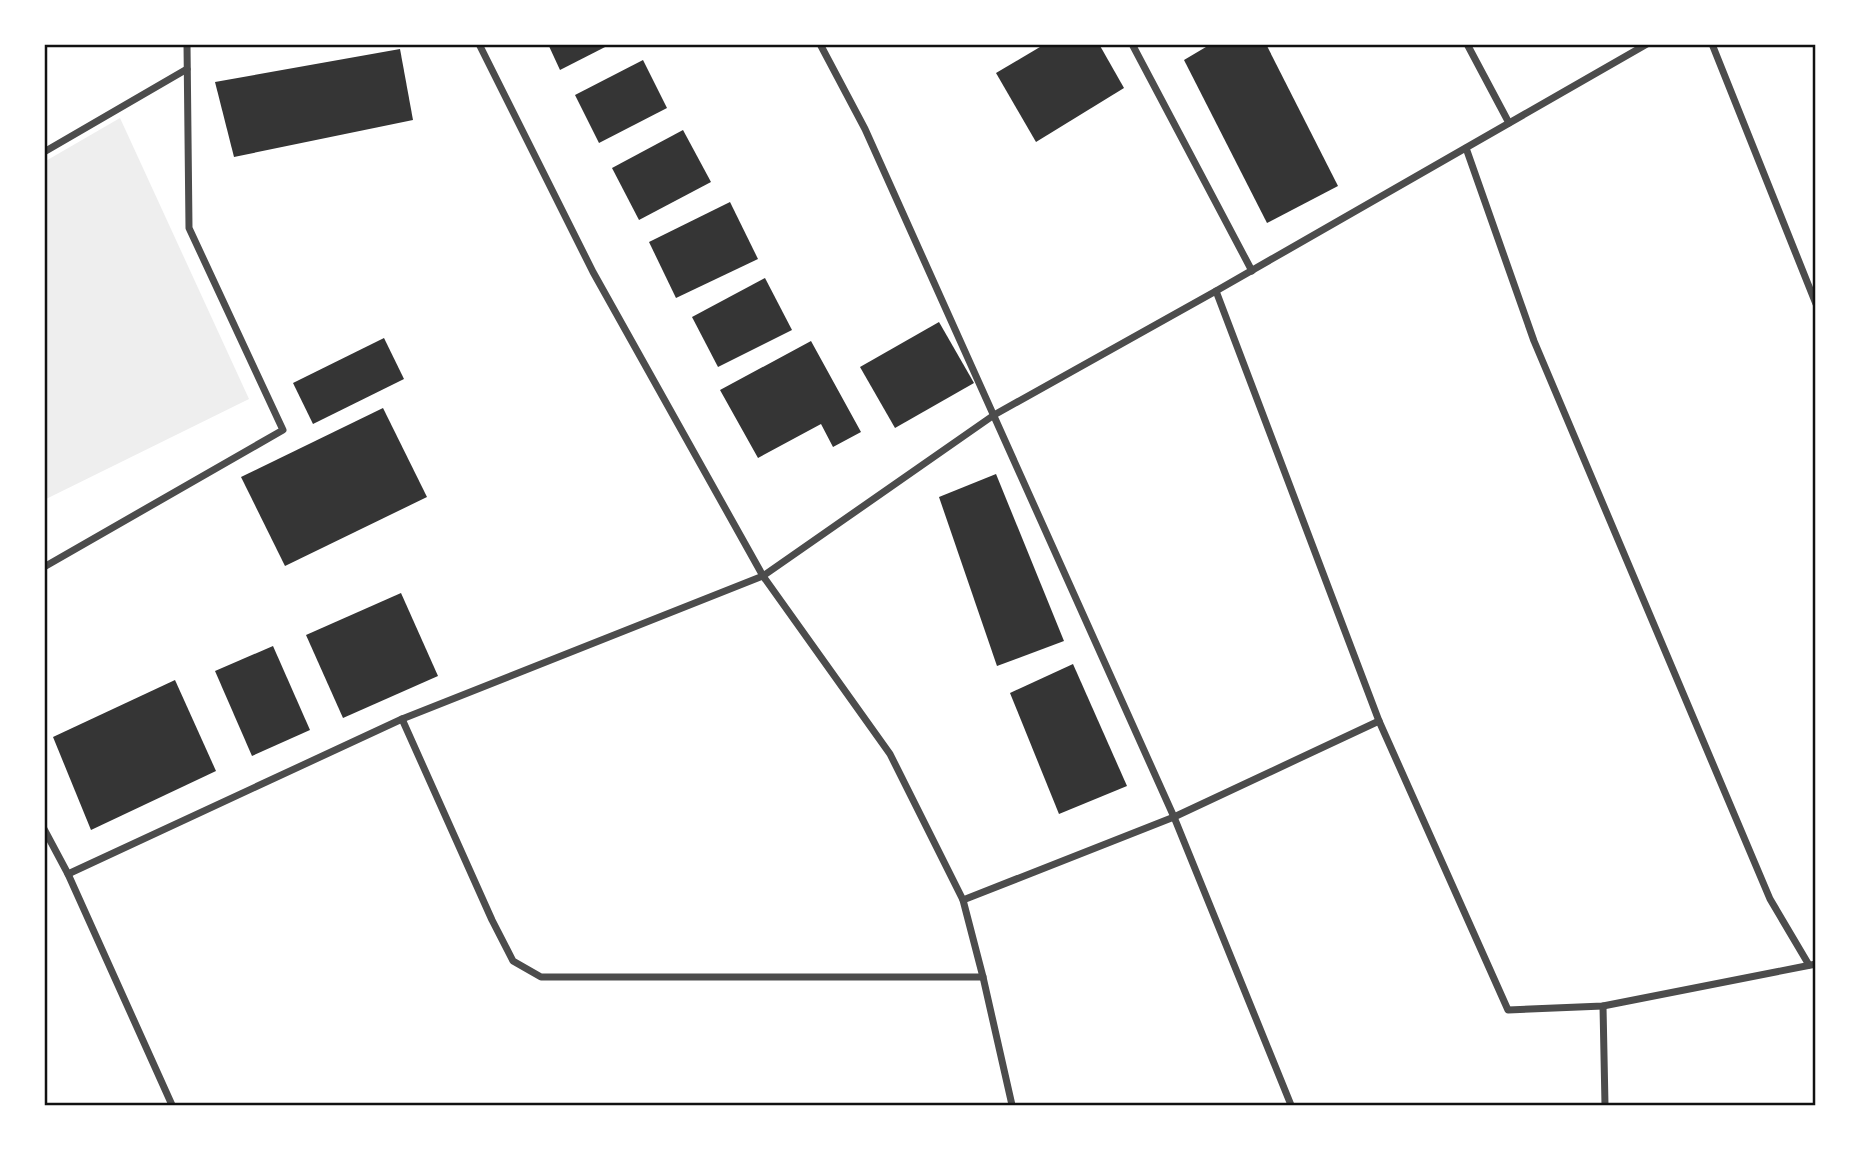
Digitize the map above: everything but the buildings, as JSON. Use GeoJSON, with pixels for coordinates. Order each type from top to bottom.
{"type":"FeatureCollection","features":[{"type":"Feature","properties":{"kind":"street"},"geometry":{"type":"LineString","coordinates":[[44,567],[283,430],[190,228],[187,44]]}},
{"type":"Feature","properties":{"kind":"street"},"geometry":{"type":"LineString","coordinates":[[479,44],[593,272],[763,576],[890,754],[963,900],[984,977],[1013,1105]]}},
{"type":"Feature","properties":{"kind":"street"},"geometry":{"type":"LineString","coordinates":[[820,44],[865,129],[1174,817],[1291,1105]]}},
{"type":"Feature","properties":{"kind":"street"},"geometry":{"type":"LineString","coordinates":[[1132,44],[1252,271]]}},
{"type":"Feature","properties":{"kind":"street"},"geometry":{"type":"LineString","coordinates":[[1467,44],[1509,123]]}},
{"type":"Feature","properties":{"kind":"street"},"geometry":{"type":"LineString","coordinates":[[68,874],[402,719],[763,576],[993,415],[1252,271],[1647,44]]}},
{"type":"Feature","properties":{"kind":"street"},"geometry":{"type":"LineString","coordinates":[[1712,44],[1816,304]]}},
{"type":"Feature","properties":{"kind":"street"},"geometry":{"type":"LineString","coordinates":[[44,152],[187,69]]}},
{"type":"Feature","properties":{"kind":"street"},"geometry":{"type":"LineString","coordinates":[[1216,291],[1379,721],[1508,1010],[1603,1006],[1812,964],[1770,899],[1534,341],[1466,148]]}},
{"type":"Feature","properties":{"kind":"street"},"geometry":{"type":"LineString","coordinates":[[402,719],[513,961],[541,977],[984,977]]}},
{"type":"Feature","properties":{"kind":"street"},"geometry":{"type":"LineString","coordinates":[[963,900],[1174,817],[1379,721]]}},
{"type":"Feature","properties":{"kind":"street"},"geometry":{"type":"LineString","coordinates":[[44,830],[68,874],[173,1105]]}},
{"type":"Feature","properties":{"kind":"street"},"geometry":{"type":"LineString","coordinates":[[1603,1006],[1605,1105]]}},
{"type":"Feature","properties":{"kind":"shaded area"},"geometry":{"type":"Polygon","coordinates":[[[120,118],[249,399],[44,500],[44,162],[120,118]]]}}]}
